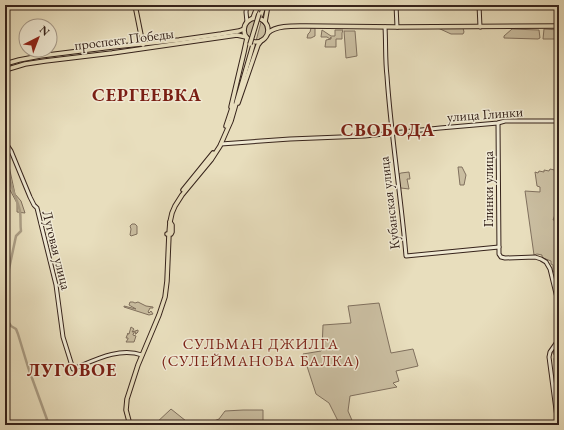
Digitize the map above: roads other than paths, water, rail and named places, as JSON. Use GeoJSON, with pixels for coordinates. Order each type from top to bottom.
{"type":"FeatureCollection","features":[{"type":"Feature","properties":{"kind":"main road"},"geometry":{"type":"LineString","coordinates":[[135,5],[144,48]]}},
{"type":"Feature","properties":{"kind":"main road"},"geometry":{"type":"LineString","coordinates":[[229,118],[244,52],[246,37],[244,29],[247,22],[247,5]]}},
{"type":"Feature","properties":{"kind":"main road"},"geometry":{"type":"LineString","coordinates":[[247,22],[252,19],[258,5]]}},
{"type":"Feature","properties":{"kind":"main road"},"geometry":{"type":"LineString","coordinates":[[168,234],[173,210],[178,200],[211,160],[221,144],[231,121],[263,5]]}},
{"type":"Feature","properties":{"kind":"main road"},"geometry":{"type":"LineString","coordinates":[[268,5],[266,24],[268,33]]}},
{"type":"Feature","properties":{"kind":"main road"},"geometry":{"type":"LineString","coordinates":[[396,5],[397,27]]}},
{"type":"Feature","properties":{"kind":"main road"},"geometry":{"type":"LineString","coordinates":[[479,5],[480,27]]}},
{"type":"Feature","properties":{"kind":"main road"},"geometry":{"type":"LineString","coordinates":[[247,16],[252,19],[259,19],[274,29]]}},
{"type":"Feature","properties":{"kind":"main road"},"geometry":{"type":"LineString","coordinates":[[234,111],[241,96],[258,44],[274,29],[293,26],[559,26]]}},
{"type":"Feature","properties":{"kind":"main road","name":"Кубанская улица"},"geometry":{"type":"LineString","coordinates":[[386,27],[386,75],[398,172],[406,256],[499,247]]}},
{"type":"Feature","properties":{"kind":"main road","name":"проспект Победы"},"geometry":{"type":"LineString","coordinates":[[58,54],[233,32],[244,29]]}},
{"type":"Feature","properties":{"kind":"main road","name":"проспект Победы"},"geometry":{"type":"LineString","coordinates":[[5,70],[18,65],[46,61],[237,35],[246,37]]}},
{"type":"Feature","properties":{"kind":"main road"},"geometry":{"type":"LineString","coordinates":[[246,37],[252,42],[261,41]]}},
{"type":"Feature","properties":{"kind":"main road"},"geometry":{"type":"LineString","coordinates":[[130,425],[126,410],[127,398],[165,297],[169,216],[172,207],[182,192],[222,138],[252,44]]}},
{"type":"Feature","properties":{"kind":"main road","name":"проспект Победы"},"geometry":{"type":"LineString","coordinates":[[5,64],[31,58]]}},
{"type":"Feature","properties":{"kind":"main road","name":"улица Глинки"},"geometry":{"type":"LineString","coordinates":[[221,144],[290,139],[352,137],[506,121],[559,121]]}},
{"type":"Feature","properties":{"kind":"main road","name":"Глинки улица"},"geometry":{"type":"LineString","coordinates":[[498,123],[499,254],[504,258],[535,257],[546,262],[549,267],[559,306]]}},
{"type":"Feature","properties":{"kind":"main road","name":"Луговая улица"},"geometry":{"type":"LineString","coordinates":[[5,142],[11,151],[30,197],[37,208],[56,285],[63,337],[73,370],[116,353],[125,352],[142,355]]}},
{"type":"Feature","properties":{"kind":"main road"},"geometry":{"type":"LineString","coordinates":[[558,425],[549,357],[550,352],[559,339]]}},
{"type":"Feature","properties":{"kind":"waterway"},"geometry":{"type":"LineString","coordinates":[[5,161],[20,211],[21,231],[16,236],[9,269],[7,320],[11,326],[16,329],[49,425]]}},
{"type":"Feature","properties":{"kind":"district","name":"СЕРГЕЕВКА"},"geometry":{"type":"Point","coordinates":[147,94]}},
{"type":"Feature","properties":{"kind":"district","name":"СВОБОДА"},"geometry":{"type":"Point","coordinates":[388,129]}},
{"type":"Feature","properties":{"kind":"district","name":"СУЛЬМАН ДЖИЛГА (СУЛЕЙМАНОВА БАЛКА)"},"geometry":{"type":"Point","coordinates":[261,352]}},
{"type":"Feature","properties":{"kind":"district","name":"ЛУГОВОЕ"},"geometry":{"type":"Point","coordinates":[72,369]}}]}
